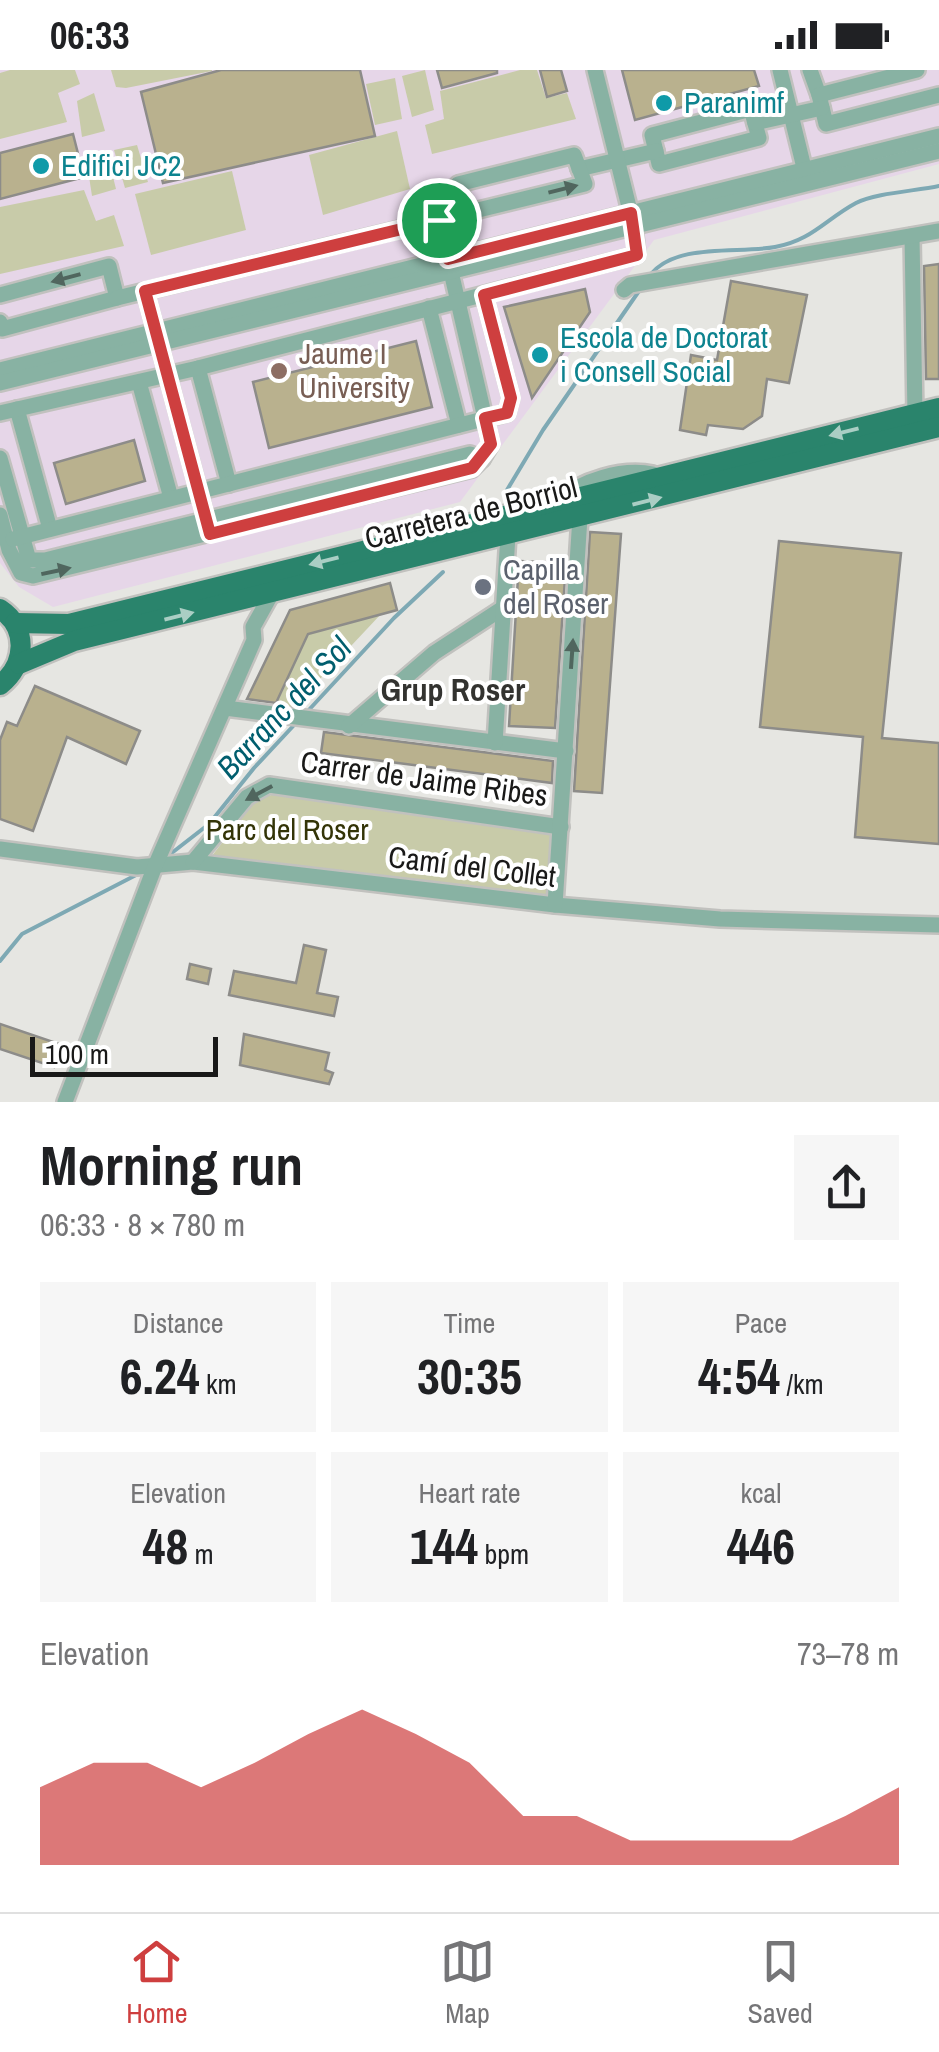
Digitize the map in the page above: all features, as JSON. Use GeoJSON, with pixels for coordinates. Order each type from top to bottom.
{"type":"FeatureCollection","features":[{"type":"Feature","properties":{"kind":"main road","name":"Carretera de Borriol"},"geometry":{"type":"LineString","coordinates":[[8,616],[68,624],[939,408]]}},
{"type":"Feature","properties":{"kind":"main road","name":"Carretera de Borriol"},"geometry":{"type":"LineString","coordinates":[[19,664],[74,641],[939,427]]}},
{"type":"Feature","properties":{"kind":"main road"},"geometry":{"type":"LineString","coordinates":[[0,685],[19,664],[22,643],[8,616]]}},
{"type":"Feature","properties":{"kind":"street"},"geometry":{"type":"LineString","coordinates":[[0,413],[198,368],[637,255],[633,220],[595,70]]}},
{"type":"Feature","properties":{"kind":"street"},"geometry":{"type":"LineString","coordinates":[[780,70],[807,177]]}},
{"type":"Feature","properties":{"kind":"street"},"geometry":{"type":"LineString","coordinates":[[810,70],[826,124],[939,95]]}},
{"type":"Feature","properties":{"kind":"street"},"geometry":{"type":"LineString","coordinates":[[755,123],[917,70]]}},
{"type":"Feature","properties":{"kind":"street"},"geometry":{"type":"LineString","coordinates":[[751,109],[759,138],[660,164],[656,151],[652,135],[751,109]]}},
{"type":"Feature","properties":{"kind":"street"},"geometry":{"type":"LineString","coordinates":[[807,177],[939,136]]}},
{"type":"Feature","properties":{"kind":"street"},"geometry":{"type":"LineString","coordinates":[[579,169],[656,151]]}},
{"type":"Feature","properties":{"kind":"street"},"geometry":{"type":"LineString","coordinates":[[0,383],[158,338],[449,265],[807,177],[939,151]]}},
{"type":"Feature","properties":{"kind":"street"},"geometry":{"type":"LineString","coordinates":[[0,322],[2,329],[584,184],[574,155],[458,184],[468,212]]}},
{"type":"Feature","properties":{"kind":"street"},"geometry":{"type":"LineString","coordinates":[[0,458],[21,573],[33,576],[208,527],[472,468],[491,444],[439,220]]}},
{"type":"Feature","properties":{"kind":"street"},"geometry":{"type":"LineString","coordinates":[[624,290],[630,285],[939,231]]}},
{"type":"Feature","properties":{"kind":"street"},"geometry":{"type":"LineString","coordinates":[[912,236],[915,415]]}},
{"type":"Feature","properties":{"kind":"street"},"geometry":{"type":"LineString","coordinates":[[0,296],[108,266],[117,298]]}},
{"type":"Feature","properties":{"kind":"street"},"geometry":{"type":"LineString","coordinates":[[145,291],[208,527]]}},
{"type":"Feature","properties":{"kind":"street"},"geometry":{"type":"LineString","coordinates":[[13,539],[507,413],[511,398],[484,295]]}},
{"type":"Feature","properties":{"kind":"street"},"geometry":{"type":"LineString","coordinates":[[429,308],[459,425]]}},
{"type":"Feature","properties":{"kind":"street"},"geometry":{"type":"LineString","coordinates":[[0,370],[158,338]]}},
{"type":"Feature","properties":{"kind":"street"},"geometry":{"type":"LineString","coordinates":[[198,368],[229,484]]}},
{"type":"Feature","properties":{"kind":"street"},"geometry":{"type":"LineString","coordinates":[[139,382],[171,498]]}},
{"type":"Feature","properties":{"kind":"street"},"geometry":{"type":"LineString","coordinates":[[17,408],[50,530]]}},
{"type":"Feature","properties":{"kind":"street"},"geometry":{"type":"LineString","coordinates":[[0,515],[13,539]]}},
{"type":"Feature","properties":{"kind":"street"},"geometry":{"type":"LineString","coordinates":[[556,905],[580,518]]}},
{"type":"Feature","properties":{"kind":"street"},"geometry":{"type":"LineString","coordinates":[[495,743],[508,535]]}},
{"type":"Feature","properties":{"kind":"street"},"geometry":{"type":"LineString","coordinates":[[65,1102],[155,866],[254,640],[253,627],[272,593]]}},
{"type":"Feature","properties":{"kind":"street"},"geometry":{"type":"LineString","coordinates":[[227,604],[253,627]]}},
{"type":"Feature","properties":{"kind":"street"},"geometry":{"type":"LineString","coordinates":[[348,726],[434,652],[503,608]]}},
{"type":"Feature","properties":{"kind":"street"},"geometry":{"type":"LineString","coordinates":[[367,727],[374,706]]}},
{"type":"Feature","properties":{"kind":"street"},"geometry":{"type":"LineString","coordinates":[[226,708],[566,751]]}},
{"type":"Feature","properties":{"kind":"street","name":"Carrer de Jaime Ribes"},"geometry":{"type":"LineString","coordinates":[[192,862],[247,798],[270,785],[561,826]]}},
{"type":"Feature","properties":{"kind":"street","name":"Camí del Collet"},"geometry":{"type":"LineString","coordinates":[[0,849],[137,867],[192,862],[556,905],[720,919],[939,925]]}},
{"type":"Feature","properties":{"kind":"shaded area","name":"Jaume I University"},"geometry":{"type":"Polygon","coordinates":[[[0,70],[939,70],[939,164],[654,240],[460,502],[53,607],[19,587],[0,563],[0,70]]]}},
{"type":"Feature","properties":{"kind":"green space"},"geometry":{"type":"Polygon","coordinates":[[[75,70],[80,84],[58,93],[67,122],[0,139],[0,73],[75,70]]]}},
{"type":"Feature","properties":{"kind":"green space"},"geometry":{"type":"Polygon","coordinates":[[[111,70],[212,71],[126,88],[116,87],[111,70]]]}},
{"type":"Feature","properties":{"kind":"green space"},"geometry":{"type":"Polygon","coordinates":[[[425,70],[434,110],[412,117],[402,76],[425,70]]]}},
{"type":"Feature","properties":{"kind":"green space"},"geometry":{"type":"Polygon","coordinates":[[[520,70],[537,70],[546,98],[567,93],[576,119],[432,154],[425,125],[444,119],[440,91],[520,70]]]}},
{"type":"Feature","properties":{"kind":"green space"},"geometry":{"type":"Polygon","coordinates":[[[395,78],[402,119],[375,125],[366,84],[395,78]]]}},
{"type":"Feature","properties":{"kind":"green space"},"geometry":{"type":"Polygon","coordinates":[[[94,93],[105,131],[82,137],[77,101],[94,93]]]}},
{"type":"Feature","properties":{"kind":"green space"},"geometry":{"type":"Polygon","coordinates":[[[397,131],[410,189],[323,215],[309,155],[397,131]]]}},
{"type":"Feature","properties":{"kind":"green space"},"geometry":{"type":"Polygon","coordinates":[[[137,145],[148,182],[125,188],[114,150],[137,145]]]}},
{"type":"Feature","properties":{"kind":"green space"},"geometry":{"type":"Polygon","coordinates":[[[107,153],[116,189],[92,196],[86,157],[107,153]]]}},
{"type":"Feature","properties":{"kind":"green space"},"geometry":{"type":"Polygon","coordinates":[[[232,171],[246,230],[151,255],[135,194],[232,171]]]}},
{"type":"Feature","properties":{"kind":"green space"},"geometry":{"type":"Polygon","coordinates":[[[84,190],[96,221],[114,215],[124,246],[0,274],[0,207],[84,190]]]}},
{"type":"Feature","properties":{"kind":"green space"},"geometry":{"type":"Polygon","coordinates":[[[381,614],[289,712],[273,712],[308,634],[381,614]]]}},
{"type":"Feature","properties":{"kind":"green space","name":"Parc del Roser"},"geometry":{"type":"Polygon","coordinates":[[[279,793],[553,831],[548,897],[211,857],[256,799],[279,793]]]}},
{"type":"Feature","properties":{"kind":"building"},"geometry":{"type":"Polygon","coordinates":[[[221,70],[360,70],[375,136],[163,183],[141,92],[221,70]]]}},
{"type":"Feature","properties":{"kind":"building"},"geometry":{"type":"Polygon","coordinates":[[[437,70],[497,70],[497,73],[442,88],[437,70]]]}},
{"type":"Feature","properties":{"kind":"building"},"geometry":{"type":"Polygon","coordinates":[[[540,70],[561,70],[567,91],[547,97],[540,70]]]}},
{"type":"Feature","properties":{"kind":"building","name":"Paranimf"},"geometry":{"type":"Polygon","coordinates":[[[622,70],[754,70],[759,86],[635,120],[622,70]]]}},
{"type":"Feature","properties":{"kind":"building","name":"Edifici JC2"},"geometry":{"type":"Polygon","coordinates":[[[73,134],[84,177],[0,199],[0,153],[73,134]]]}},
{"type":"Feature","properties":{"kind":"building"},"geometry":{"type":"Polygon","coordinates":[[[939,264],[939,379],[926,379],[924,266],[939,264]]]}},
{"type":"Feature","properties":{"kind":"building"},"geometry":{"type":"Polygon","coordinates":[[[731,281],[807,295],[789,383],[767,379],[762,416],[743,429],[708,425],[706,435],[680,430],[691,355],[717,360],[731,281]]]}},
{"type":"Feature","properties":{"kind":"building","name":"Escola de Doctorat i Consell Social"},"geometry":{"type":"Polygon","coordinates":[[[585,289],[590,312],[532,398],[504,307],[585,289]]]}},
{"type":"Feature","properties":{"kind":"building"},"geometry":{"type":"Polygon","coordinates":[[[416,341],[432,407],[269,448],[253,382],[416,341]]]}},
{"type":"Feature","properties":{"kind":"building"},"geometry":{"type":"Polygon","coordinates":[[[134,440],[145,481],[66,504],[54,463],[134,440]]]}},
{"type":"Feature","properties":{"kind":"building"},"geometry":{"type":"Polygon","coordinates":[[[590,532],[621,534],[602,793],[574,791],[590,532]]]}},
{"type":"Feature","properties":{"kind":"building"},"geometry":{"type":"Polygon","coordinates":[[[779,541],[901,553],[882,738],[939,743],[939,844],[855,837],[863,737],[760,727],[779,541]]]}},
{"type":"Feature","properties":{"kind":"building"},"geometry":{"type":"Polygon","coordinates":[[[519,561],[566,563],[555,728],[509,726],[519,561]]]}},
{"type":"Feature","properties":{"kind":"building"},"geometry":{"type":"Polygon","coordinates":[[[390,583],[397,610],[308,634],[276,703],[247,699],[290,610],[390,583]]]}},
{"type":"Feature","properties":{"kind":"building"},"geometry":{"type":"Polygon","coordinates":[[[35,686],[140,731],[126,764],[67,737],[33,831],[0,819],[0,740],[7,722],[17,726],[35,686]]]}},
{"type":"Feature","properties":{"kind":"building"},"geometry":{"type":"Polygon","coordinates":[[[324,732],[553,761],[552,783],[321,753],[324,732]]]}},
{"type":"Feature","properties":{"kind":"building"},"geometry":{"type":"Polygon","coordinates":[[[304,945],[326,950],[317,993],[338,997],[334,1016],[229,995],[234,971],[296,983],[304,945]]]}},
{"type":"Feature","properties":{"kind":"building"},"geometry":{"type":"Polygon","coordinates":[[[190,964],[211,969],[208,984],[187,979],[190,964]]]}},
{"type":"Feature","properties":{"kind":"building"},"geometry":{"type":"Polygon","coordinates":[[[0,1024],[62,1045],[54,1067],[0,1049],[0,1024]]]}},
{"type":"Feature","properties":{"kind":"building"},"geometry":{"type":"Polygon","coordinates":[[[244,1034],[329,1053],[325,1070],[333,1073],[329,1084],[240,1065],[244,1034]]]}},
{"type":"Feature","properties":{"kind":"waterway","name":"Barranc del Sol"},"geometry":{"type":"LineString","coordinates":[[650,275],[662,265],[692,253],[788,244],[864,200],[939,186]]}},
{"type":"Feature","properties":{"kind":"waterway","name":"Barranc del Sol"},"geometry":{"type":"LineString","coordinates":[[504,495],[543,430],[639,291]]}},
{"type":"Feature","properties":{"kind":"waterway","name":"Barranc del Sol"},"geometry":{"type":"LineString","coordinates":[[306,713],[394,618],[443,572]]}},
{"type":"Feature","properties":{"kind":"waterway","name":"Barranc del Sol"},"geometry":{"type":"LineString","coordinates":[[164,859],[209,824],[296,723]]}},
{"type":"Feature","properties":{"kind":"waterway","name":"Barranc del Sol"},"geometry":{"type":"LineString","coordinates":[[0,961],[22,934],[138,874]]}},
{"type":"Feature","properties":{"kind":"place","name":"Paranimf"},"geometry":{"type":"Point","coordinates":[664,103]}},
{"type":"Feature","properties":{"kind":"place","name":"Edifici JC2"},"geometry":{"type":"Point","coordinates":[41,166]}},
{"type":"Feature","properties":{"kind":"place","name":"Escola de Doctorat i Consell Social"},"geometry":{"type":"Point","coordinates":[540,355]}},
{"type":"Feature","properties":{"kind":"place","name":"Jaume I University"},"geometry":{"type":"Point","coordinates":[279,371]}},
{"type":"Feature","properties":{"kind":"place","name":"Capilla del Roser"},"geometry":{"type":"Point","coordinates":[483,587]}},
{"type":"Feature","properties":{"kind":"district","name":"Grup Roser"},"geometry":{"type":"Point","coordinates":[453,690]}},
{"type":"Feature","properties":{"kind":"route"},"geometry":{"type":"LineString","coordinates":[[631,213],[637,255],[484,295],[511,398],[507,413],[485,418],[491,444],[472,468],[210,534],[145,291],[439,220],[448,259],[631,213]]}}]}
